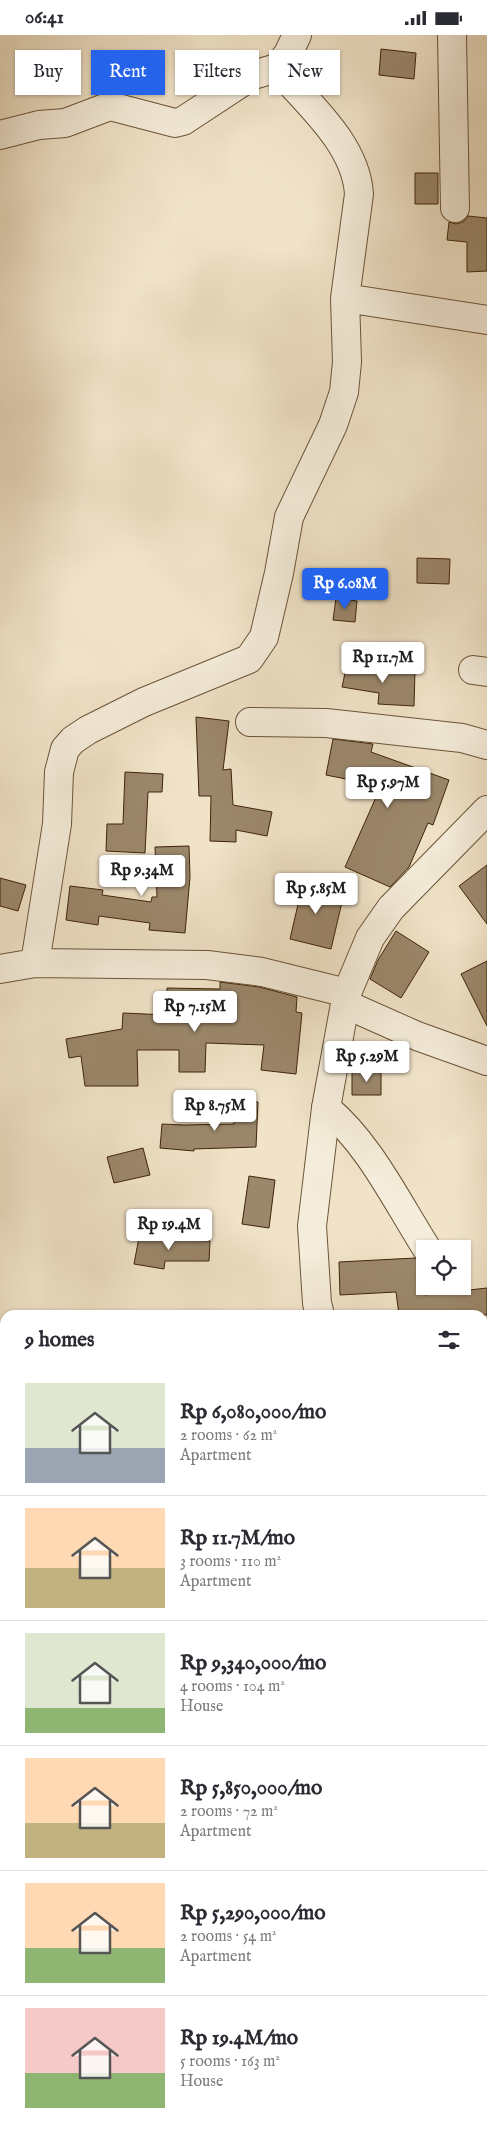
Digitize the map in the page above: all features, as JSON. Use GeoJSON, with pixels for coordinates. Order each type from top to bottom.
{"type":"FeatureCollection","features":[{"type":"Feature","properties":{"kind":"street"},"geometry":{"type":"LineString","coordinates":[[290,50],[297,35]]}},
{"type":"Feature","properties":{"kind":"street"},"geometry":{"type":"LineString","coordinates":[[452,35],[454,207]]}},
{"type":"Feature","properties":{"kind":"street"},"geometry":{"type":"LineString","coordinates":[[0,135],[39,125],[65,123],[110,107],[175,123],[183,121],[253,75],[269,70]]}},
{"type":"Feature","properties":{"kind":"street"},"geometry":{"type":"LineString","coordinates":[[35,963],[57,824],[59,772],[65,749],[73,740],[88,730],[144,702],[249,659],[264,637],[279,573],[289,517],[333,425],[344,392],[347,362],[345,298],[358,194],[358,179],[341,141],[301,95]]}},
{"type":"Feature","properties":{"kind":"street"},"geometry":{"type":"LineString","coordinates":[[345,298],[487,320]]}},
{"type":"Feature","properties":{"kind":"street"},"geometry":{"type":"LineString","coordinates":[[250,722],[326,723],[462,738],[487,745]]}},
{"type":"Feature","properties":{"kind":"street"},"geometry":{"type":"LineString","coordinates":[[319,1310],[312,1226],[326,1108],[346,998],[370,938],[391,908],[487,810]]}},
{"type":"Feature","properties":{"kind":"street"},"geometry":{"type":"LineString","coordinates":[[0,969],[35,963],[206,965],[262,972],[346,998],[418,1036],[487,1061]]}},
{"type":"Feature","properties":{"kind":"street"},"geometry":{"type":"LineString","coordinates":[[326,1108],[344,1123],[358,1139],[420,1240]]}},
{"type":"Feature","properties":{"kind":"building"},"geometry":{"type":"Polygon","coordinates":[[[381,49],[416,53],[414,79],[379,75],[381,49]]]}},
{"type":"Feature","properties":{"kind":"building"},"geometry":{"type":"Polygon","coordinates":[[[415,173],[438,173],[438,204],[415,204],[415,173]]]}},
{"type":"Feature","properties":{"kind":"building"},"geometry":{"type":"Polygon","coordinates":[[[468,216],[487,218],[487,271],[467,272],[467,242],[447,240],[449,222],[456,224],[463,222],[468,216]]]}},
{"type":"Feature","properties":{"kind":"building"},"geometry":{"type":"Polygon","coordinates":[[[417,558],[450,559],[449,584],[417,583],[417,558]]]}},
{"type":"Feature","properties":{"kind":"building"},"geometry":{"type":"Polygon","coordinates":[[[336,598],[357,601],[355,622],[333,620],[336,598]]]}},
{"type":"Feature","properties":{"kind":"building"},"geometry":{"type":"Polygon","coordinates":[[[347,664],[363,667],[415,670],[414,706],[378,704],[379,693],[342,687],[347,664]]]}},
{"type":"Feature","properties":{"kind":"building"},"geometry":{"type":"Polygon","coordinates":[[[196,717],[229,721],[223,770],[231,769],[233,805],[272,812],[267,836],[236,830],[236,842],[210,841],[211,796],[199,796],[196,717]]]}},
{"type":"Feature","properties":{"kind":"building"},"geometry":{"type":"Polygon","coordinates":[[[333,739],[373,744],[371,752],[449,780],[433,825],[428,823],[409,867],[390,887],[345,867],[381,786],[326,775],[333,739]]]}},
{"type":"Feature","properties":{"kind":"building"},"geometry":{"type":"Polygon","coordinates":[[[125,772],[163,774],[162,792],[148,792],[145,853],[106,851],[107,824],[123,824],[125,772]]]}},
{"type":"Feature","properties":{"kind":"building"},"geometry":{"type":"Polygon","coordinates":[[[189,846],[190,877],[185,933],[149,930],[150,923],[99,916],[98,925],[66,920],[70,886],[103,890],[102,895],[151,902],[152,897],[157,897],[155,847],[189,846]]]}},
{"type":"Feature","properties":{"kind":"building"},"geometry":{"type":"Polygon","coordinates":[[[487,865],[487,924],[459,886],[487,865]]]}},
{"type":"Feature","properties":{"kind":"building"},"geometry":{"type":"Polygon","coordinates":[[[305,874],[343,898],[331,949],[290,939],[305,874]]]}},
{"type":"Feature","properties":{"kind":"building"},"geometry":{"type":"Polygon","coordinates":[[[0,878],[26,885],[18,911],[0,906],[0,878]]]}},
{"type":"Feature","properties":{"kind":"building"},"geometry":{"type":"Polygon","coordinates":[[[396,931],[429,952],[401,998],[370,979],[378,960],[396,931]]]}},
{"type":"Feature","properties":{"kind":"building"},"geometry":{"type":"Polygon","coordinates":[[[487,961],[487,1026],[461,974],[487,961]]]}},
{"type":"Feature","properties":{"kind":"building"},"geometry":{"type":"Polygon","coordinates":[[[220,982],[259,987],[297,997],[296,1012],[302,1013],[296,1074],[261,1070],[264,1045],[206,1043],[205,1072],[179,1072],[179,1050],[137,1050],[138,1086],[85,1086],[81,1056],[69,1058],[66,1039],[122,1029],[123,1013],[167,1015],[167,988],[220,989],[220,982]]]}},
{"type":"Feature","properties":{"kind":"building"},"geometry":{"type":"Polygon","coordinates":[[[352,1070],[381,1070],[381,1095],[352,1095],[352,1070]]]}},
{"type":"Feature","properties":{"kind":"building"},"geometry":{"type":"Polygon","coordinates":[[[235,1101],[258,1102],[256,1147],[194,1149],[194,1151],[160,1148],[162,1124],[234,1124],[235,1101]]]}},
{"type":"Feature","properties":{"kind":"building"},"geometry":{"type":"Polygon","coordinates":[[[143,1148],[150,1175],[114,1183],[107,1157],[143,1148]]]}},
{"type":"Feature","properties":{"kind":"building"},"geometry":{"type":"Polygon","coordinates":[[[249,1176],[275,1180],[269,1228],[242,1224],[249,1176]]]}},
{"type":"Feature","properties":{"kind":"building"},"geometry":{"type":"Polygon","coordinates":[[[140,1232],[169,1237],[169,1239],[210,1241],[209,1261],[165,1261],[164,1269],[134,1264],[140,1232]]]}},
{"type":"Feature","properties":{"kind":"building"},"geometry":{"type":"Polygon","coordinates":[[[415,1258],[416,1295],[471,1295],[471,1290],[487,1288],[487,1310],[398,1310],[396,1292],[340,1295],[339,1262],[415,1258]]]}}]}
